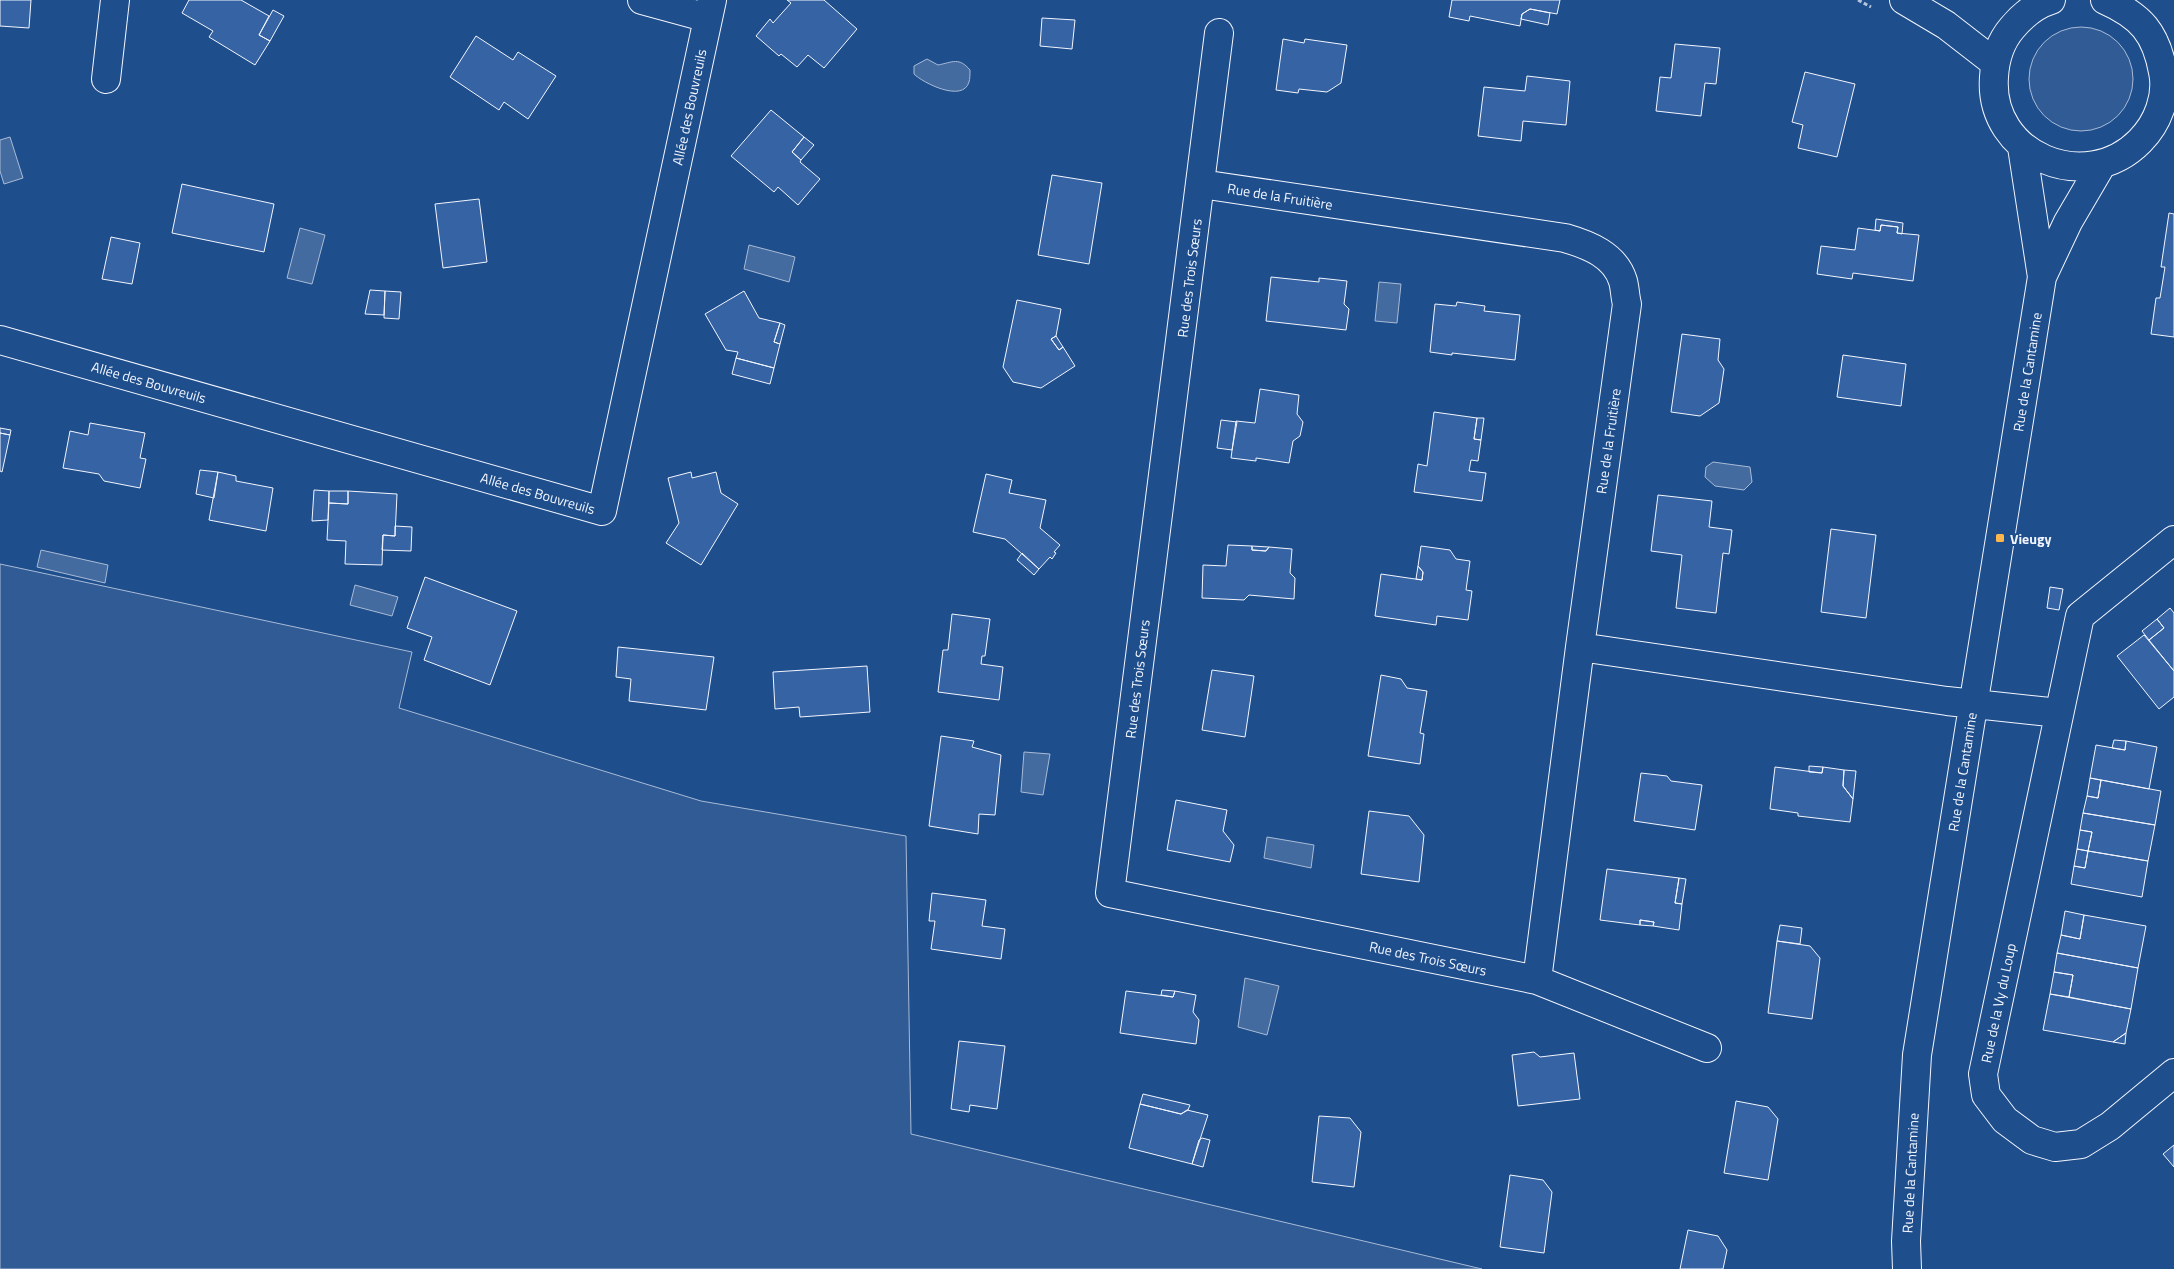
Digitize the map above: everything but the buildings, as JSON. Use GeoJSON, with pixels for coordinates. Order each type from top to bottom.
{"type":"FeatureCollection","features":[{"type":"Feature","properties":{"kind":"street"},"geometry":{"type":"LineString","coordinates":[[106,80],[115,0]]}},
{"type":"Feature","properties":{"kind":"street"},"geometry":{"type":"LineString","coordinates":[[642,0],[710,9]]}},
{"type":"Feature","properties":{"kind":"street"},"geometry":{"type":"LineString","coordinates":[[1904,0],[1946,25],[1995,63]]}},
{"type":"Feature","properties":{"kind":"street"},"geometry":{"type":"LineString","coordinates":[[2105,0],[2141,15],[2174,35]]}},
{"type":"Feature","properties":{"kind":"street"},"geometry":{"type":"LineString","coordinates":[[2045,1],[2023,16],[2004,37],[1995,63],[1993,86],[1997,109],[2008,129],[2022,147],[2047,161],[2074,168],[2102,164],[2131,150],[2148,134],[2167,108],[2160,52],[2141,15]]}},
{"type":"Feature","properties":{"kind":"street","name":"Allée des Bouvreuils"},"geometry":{"type":"LineString","coordinates":[[0,340],[602,512],[710,9]]}},
{"type":"Feature","properties":{"kind":"street","name":"Rue des Trois Sœurs"},"geometry":{"type":"LineString","coordinates":[[1219,33],[1110,892],[1537,980],[1707,1048]]}},
{"type":"Feature","properties":{"kind":"street","name":"Rue de la Cantamine"},"geometry":{"type":"LineString","coordinates":[[2022,147],[2042,277]]}},
{"type":"Feature","properties":{"kind":"street","name":"Rue de la Cantamine"},"geometry":{"type":"LineString","coordinates":[[1907,1269],[1906,1242],[1916,1055],[2042,277],[2068,222],[2102,164]]}},
{"type":"Feature","properties":{"kind":"street","name":"Rue de la Fruitière"},"geometry":{"type":"LineString","coordinates":[[1201,184],[1566,238],[1591,246],[1609,259],[1623,280],[1627,304],[1580,648]]}},
{"type":"Feature","properties":{"kind":"street","name":"Rue de la Vy du Loup"},"geometry":{"type":"LineString","coordinates":[[2174,540],[2080,616],[1983,1074],[1986,1095],[2004,1120],[2032,1140],[2055,1147],[2081,1144],[2110,1126],[2174,1072]]}},
{"type":"Feature","properties":{"kind":"street"},"geometry":{"type":"LineString","coordinates":[[1537,980],[1580,648],[1973,705],[2059,712]]}},
{"type":"Feature","properties":{"kind":"shaded area"},"geometry":{"type":"Polygon","coordinates":[[[2081,27],[2101,31],[2118,42],[2129,59],[2133,79],[2129,99],[2118,116],[2101,127],[2081,131],[2061,127],[2044,116],[2033,99],[2029,79],[2033,59],[2044,42],[2061,31],[2081,27]]]}},
{"type":"Feature","properties":{"kind":"shaded area"},"geometry":{"type":"Polygon","coordinates":[[[927,59],[938,65],[952,62],[962,63],[970,70],[969,82],[965,88],[959,91],[951,91],[926,82],[914,74],[914,66],[927,59]]]}},
{"type":"Feature","properties":{"kind":"shaded area"},"geometry":{"type":"Polygon","coordinates":[[[10,137],[23,178],[4,184],[0,171],[0,140],[10,137]]]}},
{"type":"Feature","properties":{"kind":"shaded area"},"geometry":{"type":"Polygon","coordinates":[[[300,228],[325,235],[312,284],[287,278],[300,228]]]}},
{"type":"Feature","properties":{"kind":"shaded area"},"geometry":{"type":"Polygon","coordinates":[[[749,245],[795,257],[789,282],[744,269],[749,245]]]}},
{"type":"Feature","properties":{"kind":"shaded area"},"geometry":{"type":"Polygon","coordinates":[[[1379,282],[1401,284],[1397,323],[1375,321],[1379,282]]]}},
{"type":"Feature","properties":{"kind":"shaded area"},"geometry":{"type":"Polygon","coordinates":[[[1713,462],[1750,467],[1752,482],[1744,490],[1715,486],[1705,477],[1706,467],[1713,462]]]}},
{"type":"Feature","properties":{"kind":"shaded area"},"geometry":{"type":"Polygon","coordinates":[[[41,550],[108,565],[105,583],[37,567],[41,550]]]}},
{"type":"Feature","properties":{"kind":"shaded area"},"geometry":{"type":"Polygon","coordinates":[[[0,564],[412,652],[399,708],[701,801],[906,836],[911,1134],[1482,1269],[0,1269],[0,564]]]}},
{"type":"Feature","properties":{"kind":"shaded area"},"geometry":{"type":"Polygon","coordinates":[[[355,585],[398,597],[392,616],[350,605],[355,585]]]}},
{"type":"Feature","properties":{"kind":"shaded area"},"geometry":{"type":"Polygon","coordinates":[[[1024,752],[1050,754],[1043,795],[1021,792],[1024,752]]]}},
{"type":"Feature","properties":{"kind":"shaded area"},"geometry":{"type":"Polygon","coordinates":[[[1267,837],[1314,845],[1311,868],[1264,858],[1267,837]]]}},
{"type":"Feature","properties":{"kind":"shaded area"},"geometry":{"type":"Polygon","coordinates":[[[1245,978],[1279,986],[1267,1035],[1238,1027],[1245,978]]]}},
{"type":"Feature","properties":{"kind":"place","name":"Vieugy"},"geometry":{"type":"Point","coordinates":[2000,538]}}]}
